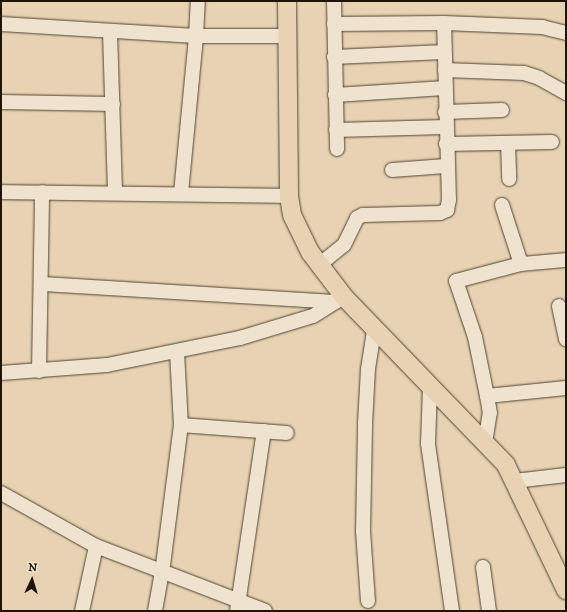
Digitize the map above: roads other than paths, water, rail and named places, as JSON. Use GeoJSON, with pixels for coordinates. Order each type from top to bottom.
{"type":"FeatureCollection","features":[{"type":"Feature","properties":{"kind":"main road"},"geometry":{"type":"LineString","coordinates":[[287,1],[289,36],[289,196],[292,215],[339,299],[399,352],[430,387],[506,465],[516,481],[566,590]]}},
{"type":"Feature","properties":{"kind":"street"},"geometry":{"type":"LineString","coordinates":[[181,193],[198,1]]}},
{"type":"Feature","properties":{"kind":"street"},"geometry":{"type":"LineString","coordinates":[[334,1],[337,149]]}},
{"type":"Feature","properties":{"kind":"street"},"geometry":{"type":"LineString","coordinates":[[334,24],[444,23],[542,26],[566,33]]}},
{"type":"Feature","properties":{"kind":"street"},"geometry":{"type":"LineString","coordinates":[[319,265],[344,245],[357,218],[363,216],[440,213],[446,210],[449,200],[446,166],[444,23]]}},
{"type":"Feature","properties":{"kind":"street"},"geometry":{"type":"LineString","coordinates":[[1,24],[110,32],[196,36],[289,36]]}},
{"type":"Feature","properties":{"kind":"street"},"geometry":{"type":"LineString","coordinates":[[110,32],[115,193]]}},
{"type":"Feature","properties":{"kind":"street"},"geometry":{"type":"LineString","coordinates":[[334,57],[444,52]]}},
{"type":"Feature","properties":{"kind":"street"},"geometry":{"type":"LineString","coordinates":[[445,70],[524,73],[539,78],[566,93]]}},
{"type":"Feature","properties":{"kind":"street"},"geometry":{"type":"LineString","coordinates":[[335,95],[445,88]]}},
{"type":"Feature","properties":{"kind":"street"},"geometry":{"type":"LineString","coordinates":[[1,102],[113,104]]}},
{"type":"Feature","properties":{"kind":"street"},"geometry":{"type":"LineString","coordinates":[[445,112],[502,110]]}},
{"type":"Feature","properties":{"kind":"street"},"geometry":{"type":"LineString","coordinates":[[336,130],[445,127]]}},
{"type":"Feature","properties":{"kind":"street"},"geometry":{"type":"LineString","coordinates":[[446,144],[552,142]]}},
{"type":"Feature","properties":{"kind":"street"},"geometry":{"type":"LineString","coordinates":[[508,143],[509,179]]}},
{"type":"Feature","properties":{"kind":"street"},"geometry":{"type":"LineString","coordinates":[[392,170],[446,166]]}},
{"type":"Feature","properties":{"kind":"street"},"geometry":{"type":"LineString","coordinates":[[1,192],[181,193],[289,196]]}},
{"type":"Feature","properties":{"kind":"street"},"geometry":{"type":"LineString","coordinates":[[39,371],[42,284],[42,192]]}},
{"type":"Feature","properties":{"kind":"street"},"geometry":{"type":"LineString","coordinates":[[502,205],[521,264]]}},
{"type":"Feature","properties":{"kind":"street"},"geometry":{"type":"LineString","coordinates":[[485,443],[490,413],[488,396],[475,337],[456,281],[521,264],[566,260]]}},
{"type":"Feature","properties":{"kind":"street"},"geometry":{"type":"LineString","coordinates":[[42,284],[339,299]]}},
{"type":"Feature","properties":{"kind":"street"},"geometry":{"type":"LineString","coordinates":[[1,373],[107,365],[177,352],[262,333],[313,316],[339,299]]}},
{"type":"Feature","properties":{"kind":"street"},"geometry":{"type":"LineString","coordinates":[[559,306],[566,339]]}},
{"type":"Feature","properties":{"kind":"street"},"geometry":{"type":"LineString","coordinates":[[368,601],[363,532],[365,432],[368,368],[374,331]]}},
{"type":"Feature","properties":{"kind":"street"},"geometry":{"type":"LineString","coordinates":[[155,611],[162,573],[181,425],[177,352]]}},
{"type":"Feature","properties":{"kind":"street"},"geometry":{"type":"LineString","coordinates":[[430,387],[428,444],[452,611]]}},
{"type":"Feature","properties":{"kind":"street"},"geometry":{"type":"LineString","coordinates":[[488,396],[566,388]]}},
{"type":"Feature","properties":{"kind":"street"},"geometry":{"type":"LineString","coordinates":[[181,425],[287,433]]}},
{"type":"Feature","properties":{"kind":"street"},"geometry":{"type":"LineString","coordinates":[[238,607],[264,431]]}},
{"type":"Feature","properties":{"kind":"street"},"geometry":{"type":"LineString","coordinates":[[516,481],[566,475]]}},
{"type":"Feature","properties":{"kind":"street"},"geometry":{"type":"LineString","coordinates":[[1,493],[96,546],[162,573],[238,607],[265,611]]}},
{"type":"Feature","properties":{"kind":"street"},"geometry":{"type":"LineString","coordinates":[[82,611],[96,546]]}},
{"type":"Feature","properties":{"kind":"street"},"geometry":{"type":"LineString","coordinates":[[483,567],[489,611]]}}]}
